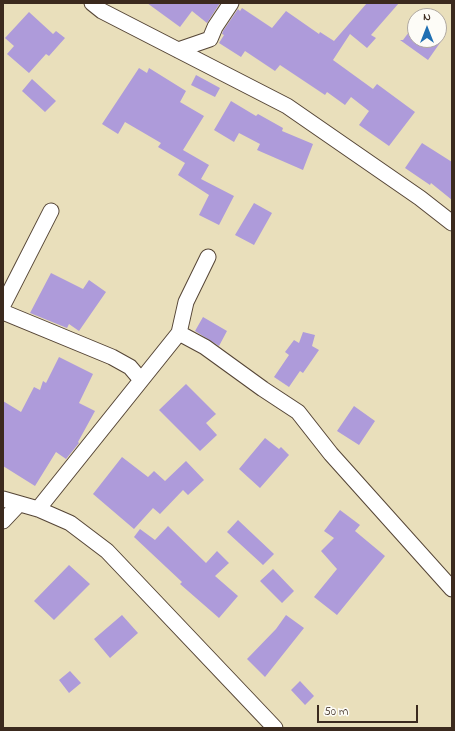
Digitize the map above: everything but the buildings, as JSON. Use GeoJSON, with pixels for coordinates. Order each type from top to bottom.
{"type":"FeatureCollection","features":[{"type":"Feature","properties":{"kind":"street"},"geometry":{"type":"LineString","coordinates":[[92,3],[102,12],[287,106],[407,189],[452,223]]}},
{"type":"Feature","properties":{"kind":"street"},"geometry":{"type":"LineString","coordinates":[[178,50],[210,39],[215,27],[231,3]]}},
{"type":"Feature","properties":{"kind":"street"},"geometry":{"type":"LineString","coordinates":[[3,305],[51,210]]}},
{"type":"Feature","properties":{"kind":"street"},"geometry":{"type":"LineString","coordinates":[[38,509],[179,333],[186,302],[208,257]]}},
{"type":"Feature","properties":{"kind":"street"},"geometry":{"type":"LineString","coordinates":[[3,312],[112,357],[130,367],[141,380]]}},
{"type":"Feature","properties":{"kind":"street"},"geometry":{"type":"LineString","coordinates":[[179,333],[205,347],[298,412],[332,454],[452,589]]}},
{"type":"Feature","properties":{"kind":"street"},"geometry":{"type":"LineString","coordinates":[[3,499],[38,509],[70,524],[107,551],[275,728]]}},
{"type":"Feature","properties":{"kind":"street"},"geometry":{"type":"LineString","coordinates":[[3,521],[19,504]]}}]}
